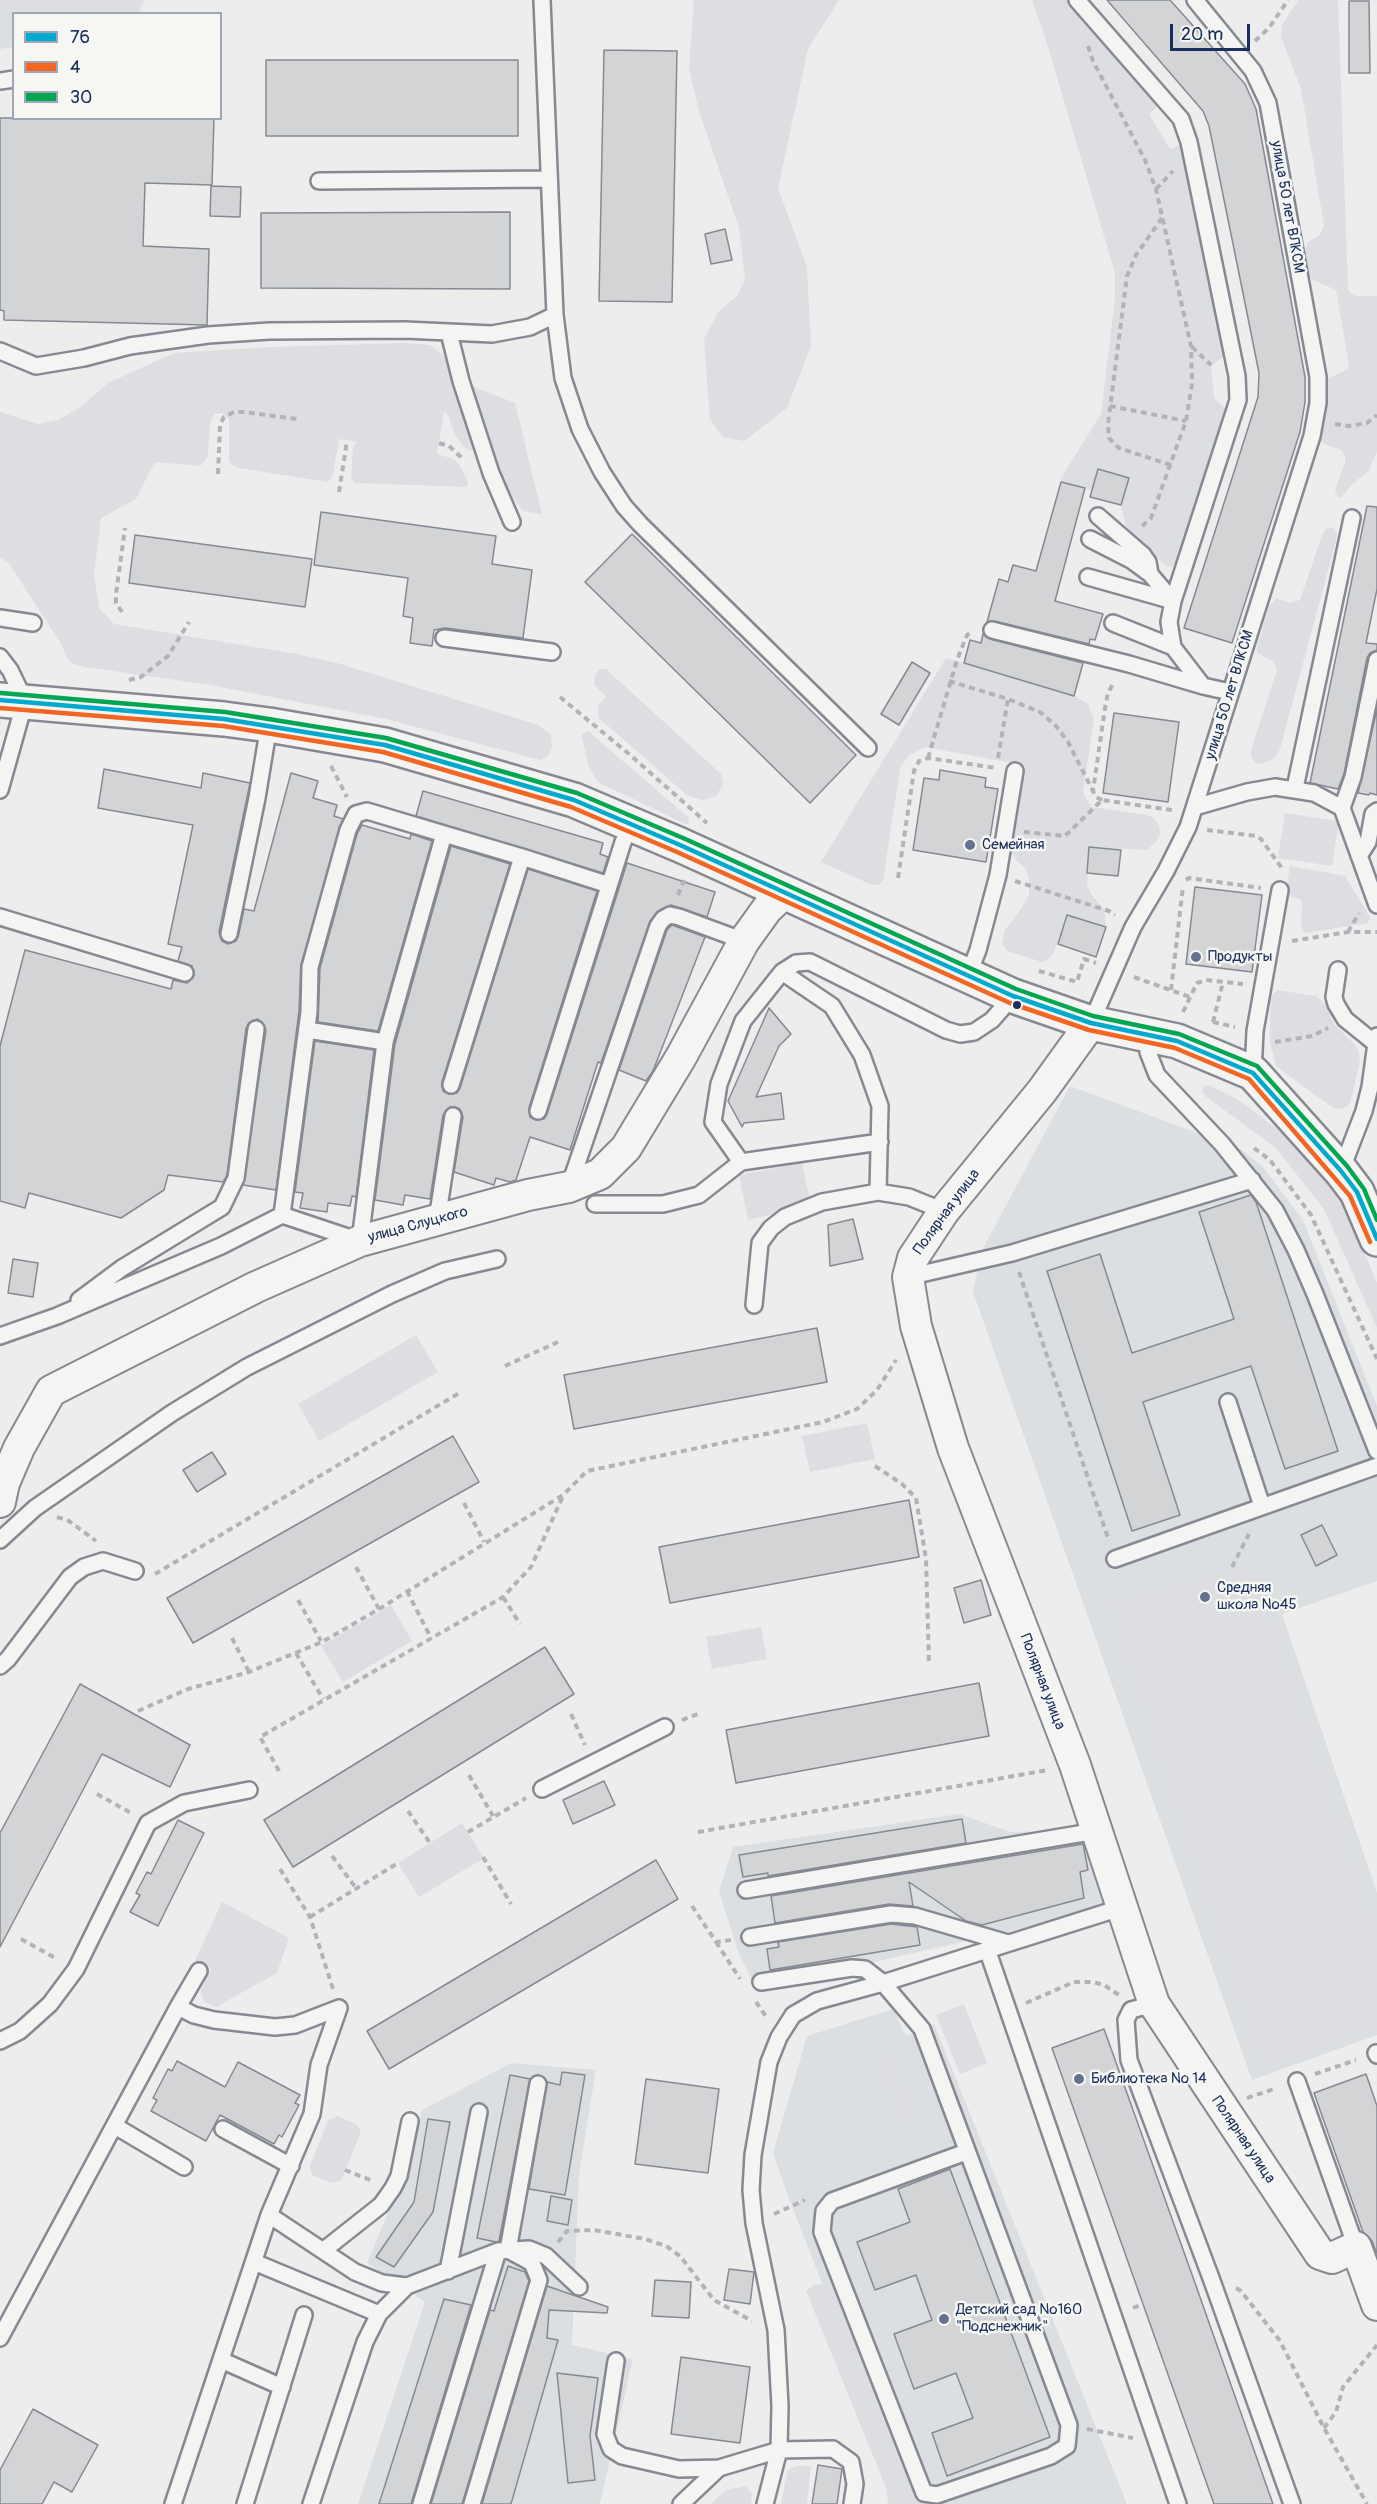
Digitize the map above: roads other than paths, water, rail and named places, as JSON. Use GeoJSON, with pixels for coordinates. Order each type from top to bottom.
{"type":"FeatureCollection","features":[{"type":"Feature","properties":{"kind":"main road"},"geometry":{"type":"LineString","coordinates":[[13,701],[269,725],[385,745],[574,800],[1013,996],[1090,1023],[1177,1041],[1253,1073],[1357,1192],[1377,1239]]}},
{"type":"Feature","properties":{"kind":"street","name":"улица Слуцкого"},"geometry":{"type":"LineString","coordinates":[[1,1490],[19,1448],[51,1391],[256,1287],[360,1241],[528,1195],[569,1187],[600,1174],[626,1148],[681,1058],[744,941],[767,909],[784,893]]}},
{"type":"Feature","properties":{"kind":"street","name":"Полярная улица"},"geometry":{"type":"LineString","coordinates":[[1090,1023],[1042,1091],[944,1211],[913,1258],[908,1277],[916,1326],[953,1448],[1075,1766],[1120,1908],[1142,2007],[1221,2106],[1320,2254],[1332,2258],[1356,2247]]}},
{"type":"Feature","properties":{"kind":"street"},"geometry":{"type":"LineString","coordinates":[[1356,2247],[1377,2305]]}},
{"type":"Feature","properties":{"kind":"lane"},"geometry":{"type":"LineString","coordinates":[[542,0],[555,315],[563,378],[580,429],[602,472],[624,506],[648,533],[868,748]]}},
{"type":"Feature","properties":{"kind":"lane","name":"улица 50 лет ВЛКСМ"},"geometry":{"type":"LineString","coordinates":[[1090,1023],[1133,927],[1166,871],[1194,810],[1316,422],[1318,376],[1269,103],[1253,71],[1195,0]]}},
{"type":"Feature","properties":{"kind":"lane"},"geometry":{"type":"LineString","coordinates":[[1080,4],[1181,119],[1189,142],[1237,376],[1238,400],[1229,434],[1173,601],[1169,622],[1173,647],[1203,686]]}},
{"type":"Feature","properties":{"kind":"lane"},"geometry":{"type":"LineString","coordinates":[[319,181],[549,179]]}},
{"type":"Feature","properties":{"kind":"lane"},"geometry":{"type":"LineString","coordinates":[[0,351],[36,366],[84,358],[130,346],[208,335],[281,330],[405,330],[492,334],[515,331],[555,315]]}},
{"type":"Feature","properties":{"kind":"lane"},"geometry":{"type":"LineString","coordinates":[[449,333],[461,381],[491,473],[512,522]]}},
{"type":"Feature","properties":{"kind":"lane"},"geometry":{"type":"LineString","coordinates":[[1098,516],[1143,555],[1148,562],[1150,574]]}},
{"type":"Feature","properties":{"kind":"lane"},"geometry":{"type":"LineString","coordinates":[[1295,788],[1352,518]]}},
{"type":"Feature","properties":{"kind":"lane"},"geometry":{"type":"LineString","coordinates":[[1090,539],[1131,560],[1150,574],[1173,601]]}},
{"type":"Feature","properties":{"kind":"lane"},"geometry":{"type":"LineString","coordinates":[[1088,577],[1173,601]]}},
{"type":"Feature","properties":{"kind":"lane"},"geometry":{"type":"LineString","coordinates":[[0,618],[33,623]]}},
{"type":"Feature","properties":{"kind":"lane"},"geometry":{"type":"LineString","coordinates":[[1113,623],[1173,647]]}},
{"type":"Feature","properties":{"kind":"lane"},"geometry":{"type":"LineString","coordinates":[[992,630],[1230,692]]}},
{"type":"Feature","properties":{"kind":"lane"},"geometry":{"type":"LineString","coordinates":[[444,638],[552,652]]}},
{"type":"Feature","properties":{"kind":"lane"},"geometry":{"type":"LineString","coordinates":[[0,657],[10,670],[13,701],[0,790]]}},
{"type":"Feature","properties":{"kind":"lane"},"geometry":{"type":"LineString","coordinates":[[1377,660],[1353,777],[1342,808],[1377,904]]}},
{"type":"Feature","properties":{"kind":"lane"},"geometry":{"type":"LineString","coordinates":[[229,934],[259,788],[269,725]]}},
{"type":"Feature","properties":{"kind":"lane"},"geometry":{"type":"LineString","coordinates":[[968,976],[978,950],[998,875],[1015,771]]}},
{"type":"Feature","properties":{"kind":"lane"},"geometry":{"type":"LineString","coordinates":[[1194,810],[1247,792],[1275,787],[1295,788],[1314,793],[1342,808]]}},
{"type":"Feature","properties":{"kind":"lane"},"geometry":{"type":"LineString","coordinates":[[282,1215],[307,1030],[310,968],[348,830],[356,814],[367,811],[609,885]]}},
{"type":"Feature","properties":{"kind":"lane"},"geometry":{"type":"LineString","coordinates":[[1359,856],[1368,842],[1373,814],[1377,811]]}},
{"type":"Feature","properties":{"kind":"lane"},"geometry":{"type":"LineString","coordinates":[[537,1111],[623,842],[632,824]]}},
{"type":"Feature","properties":{"kind":"lane"},"geometry":{"type":"LineString","coordinates":[[0,1336],[57,1316],[220,1246],[282,1215],[360,1241],[385,1042],[444,834]]}},
{"type":"Feature","properties":{"kind":"lane"},"geometry":{"type":"LineString","coordinates":[[451,1085],[522,857]]}},
{"type":"Feature","properties":{"kind":"lane"},"geometry":{"type":"LineString","coordinates":[[1253,1073],[1255,1031],[1280,890]]}},
{"type":"Feature","properties":{"kind":"lane"},"geometry":{"type":"LineString","coordinates":[[569,1187],[658,926],[670,915],[744,941]]}},
{"type":"Feature","properties":{"kind":"lane"},"geometry":{"type":"LineString","coordinates":[[0,917],[185,973]]}},
{"type":"Feature","properties":{"kind":"lane"},"geometry":{"type":"LineString","coordinates":[[741,1162],[714,1122],[719,1084],[743,1021],[782,972],[796,963],[810,962],[946,1030],[960,1034],[974,1032],[992,1020],[1013,996]]}},
{"type":"Feature","properties":{"kind":"lane"},"geometry":{"type":"LineString","coordinates":[[1338,970],[1334,997],[1336,1004],[1346,1018],[1376,1044]]}},
{"type":"Feature","properties":{"kind":"lane"},"geometry":{"type":"LineString","coordinates":[[782,972],[832,1006],[862,1055],[880,1106],[878,1192]]}},
{"type":"Feature","properties":{"kind":"lane"},"geometry":{"type":"LineString","coordinates":[[57,1316],[122,1268],[222,1208],[236,1178],[256,1029]]}},
{"type":"Feature","properties":{"kind":"lane"},"geometry":{"type":"LineString","coordinates":[[307,1030],[385,1042]]}},
{"type":"Feature","properties":{"kind":"lane"},"geometry":{"type":"LineString","coordinates":[[1149,1036],[1148,1053],[1157,1076],[1222,1144],[1275,1210],[1296,1250],[1377,1451]]}},
{"type":"Feature","properties":{"kind":"lane"},"geometry":{"type":"LineString","coordinates":[[1341,1171],[1364,1111],[1370,1087],[1377,1036]]}},
{"type":"Feature","properties":{"kind":"lane"},"geometry":{"type":"LineString","coordinates":[[437,1220],[453,1116]]}},
{"type":"Feature","properties":{"kind":"lane"},"geometry":{"type":"LineString","coordinates":[[596,1204],[663,1204],[699,1195],[741,1162],[880,1142]]}},
{"type":"Feature","properties":{"kind":"lane"},"geometry":{"type":"LineString","coordinates":[[908,1277],[1012,1253],[1252,1180]]}},
{"type":"Feature","properties":{"kind":"lane"},"geometry":{"type":"LineString","coordinates":[[754,1305],[760,1243],[771,1228],[785,1217],[822,1202],[878,1192],[909,1197],[944,1211]]}},
{"type":"Feature","properties":{"kind":"lane"},"geometry":{"type":"LineString","coordinates":[[0,1540],[35,1508],[172,1413],[247,1367],[424,1280],[445,1271],[497,1259]]}},
{"type":"Feature","properties":{"kind":"lane"},"geometry":{"type":"LineString","coordinates":[[1228,1402],[1262,1506]]}},
{"type":"Feature","properties":{"kind":"lane"},"geometry":{"type":"LineString","coordinates":[[1115,1559],[1377,1466]]}},
{"type":"Feature","properties":{"kind":"lane"},"geometry":{"type":"LineString","coordinates":[[0,1666],[8,1659],[70,1577],[84,1567],[103,1561],[135,1571]]}},
{"type":"Feature","properties":{"kind":"lane"},"geometry":{"type":"LineString","coordinates":[[542,1789],[665,1727]]}},
{"type":"Feature","properties":{"kind":"lane"},"geometry":{"type":"LineString","coordinates":[[0,2041],[20,2031],[50,2004],[76,1969],[148,1823],[184,1803],[249,1790]]}},
{"type":"Feature","properties":{"kind":"lane"},"geometry":{"type":"LineString","coordinates":[[747,1890],[1096,1832]]}},
{"type":"Feature","properties":{"kind":"lane"},"geometry":{"type":"LineString","coordinates":[[765,2504],[778,2450],[780,2406],[776,2330],[754,2223],[751,2190],[753,2156],[769,2062],[779,2037],[793,2015],[817,2001],[883,1983],[1120,1908]]}},
{"type":"Feature","properties":{"kind":"lane"},"geometry":{"type":"LineString","coordinates":[[750,1937],[891,1914],[915,1916],[1008,1943]]}},
{"type":"Feature","properties":{"kind":"lane"},"geometry":{"type":"LineString","coordinates":[[987,1950],[1178,2504]]}},
{"type":"Feature","properties":{"kind":"lane"},"geometry":{"type":"LineString","coordinates":[[761,1982],[852,1968],[865,1969],[883,1983],[922,2029],[1069,2425],[1067,2446],[1052,2456],[937,2494],[924,2493],[822,2232],[824,2211],[832,2201],[966,2151]]}},
{"type":"Feature","properties":{"kind":"lane"},"geometry":{"type":"LineString","coordinates":[[0,2338],[199,1971]]}},
{"type":"Feature","properties":{"kind":"lane"},"geometry":{"type":"LineString","coordinates":[[173,2504],[269,2215],[312,2114],[319,2065],[339,2008],[295,2025],[274,2027],[214,2020],[194,2015],[178,2007]]}},
{"type":"Feature","properties":{"kind":"lane"},"geometry":{"type":"LineString","coordinates":[[1142,2007],[1125,2027],[1129,2060],[1211,2278],[1292,2504]]}},
{"type":"Feature","properties":{"kind":"lane"},"geometry":{"type":"LineString","coordinates":[[1297,2081],[1356,2247]]}},
{"type":"Feature","properties":{"kind":"lane"},"geometry":{"type":"LineString","coordinates":[[422,2504],[503,2251],[538,2084]]}},
{"type":"Feature","properties":{"kind":"lane"},"geometry":{"type":"LineString","coordinates":[[448,2271],[479,2112]]}},
{"type":"Feature","properties":{"kind":"lane"},"geometry":{"type":"LineString","coordinates":[[324,2250],[381,2205],[393,2188],[399,2176],[410,2121]]}},
{"type":"Feature","properties":{"kind":"lane"},"geometry":{"type":"LineString","coordinates":[[115,2126],[184,2167]]}},
{"type":"Feature","properties":{"kind":"lane"},"geometry":{"type":"LineString","coordinates":[[223,2129],[291,2166]]}},
{"type":"Feature","properties":{"kind":"lane"},"geometry":{"type":"LineString","coordinates":[[269,2215],[355,2272],[382,2283],[407,2286]]}},
{"type":"Feature","properties":{"kind":"lane"},"geometry":{"type":"LineString","coordinates":[[310,2504],[365,2342],[379,2314],[407,2286],[503,2251],[529,2249],[546,2256],[579,2287]]}},
{"type":"Feature","properties":{"kind":"lane"},"geometry":{"type":"LineString","coordinates":[[472,2504],[539,2280],[532,2264],[503,2251]]}},
{"type":"Feature","properties":{"kind":"lane"},"geometry":{"type":"LineString","coordinates":[[254,2262],[379,2314]]}},
{"type":"Feature","properties":{"kind":"lane"},"geometry":{"type":"LineString","coordinates":[[245,2504],[304,2315]]}},
{"type":"Feature","properties":{"kind":"lane"},"geometry":{"type":"LineString","coordinates":[[221,2360],[282,2387]]}},
{"type":"Feature","properties":{"kind":"lane"},"geometry":{"type":"LineString","coordinates":[[616,2361],[604,2434],[611,2450],[638,2461],[679,2469],[719,2468],[778,2450],[832,2450],[851,2462],[855,2484],[852,2504]]}},
{"type":"Feature","properties":{"kind":"lane"},"geometry":{"type":"LineString","coordinates":[[681,2504],[719,2468]]}},
{"type":"Feature","properties":{"kind":"place","name":"Семейная"},"geometry":{"type":"Point","coordinates":[970,845]}},
{"type":"Feature","properties":{"kind":"place","name":"Продукты"},"geometry":{"type":"Point","coordinates":[1196,957]}},
{"type":"Feature","properties":{"kind":"place","name":"Средняя школа №45"},"geometry":{"type":"Point","coordinates":[1205,1597]}},
{"type":"Feature","properties":{"kind":"place","name":"Библиотека № 14"},"geometry":{"type":"Point","coordinates":[1079,2079]}},
{"type":"Feature","properties":{"kind":"place","name":"Детский сад №160 \"Подснежник\""},"geometry":{"type":"Point","coordinates":[944,2319]}}]}
